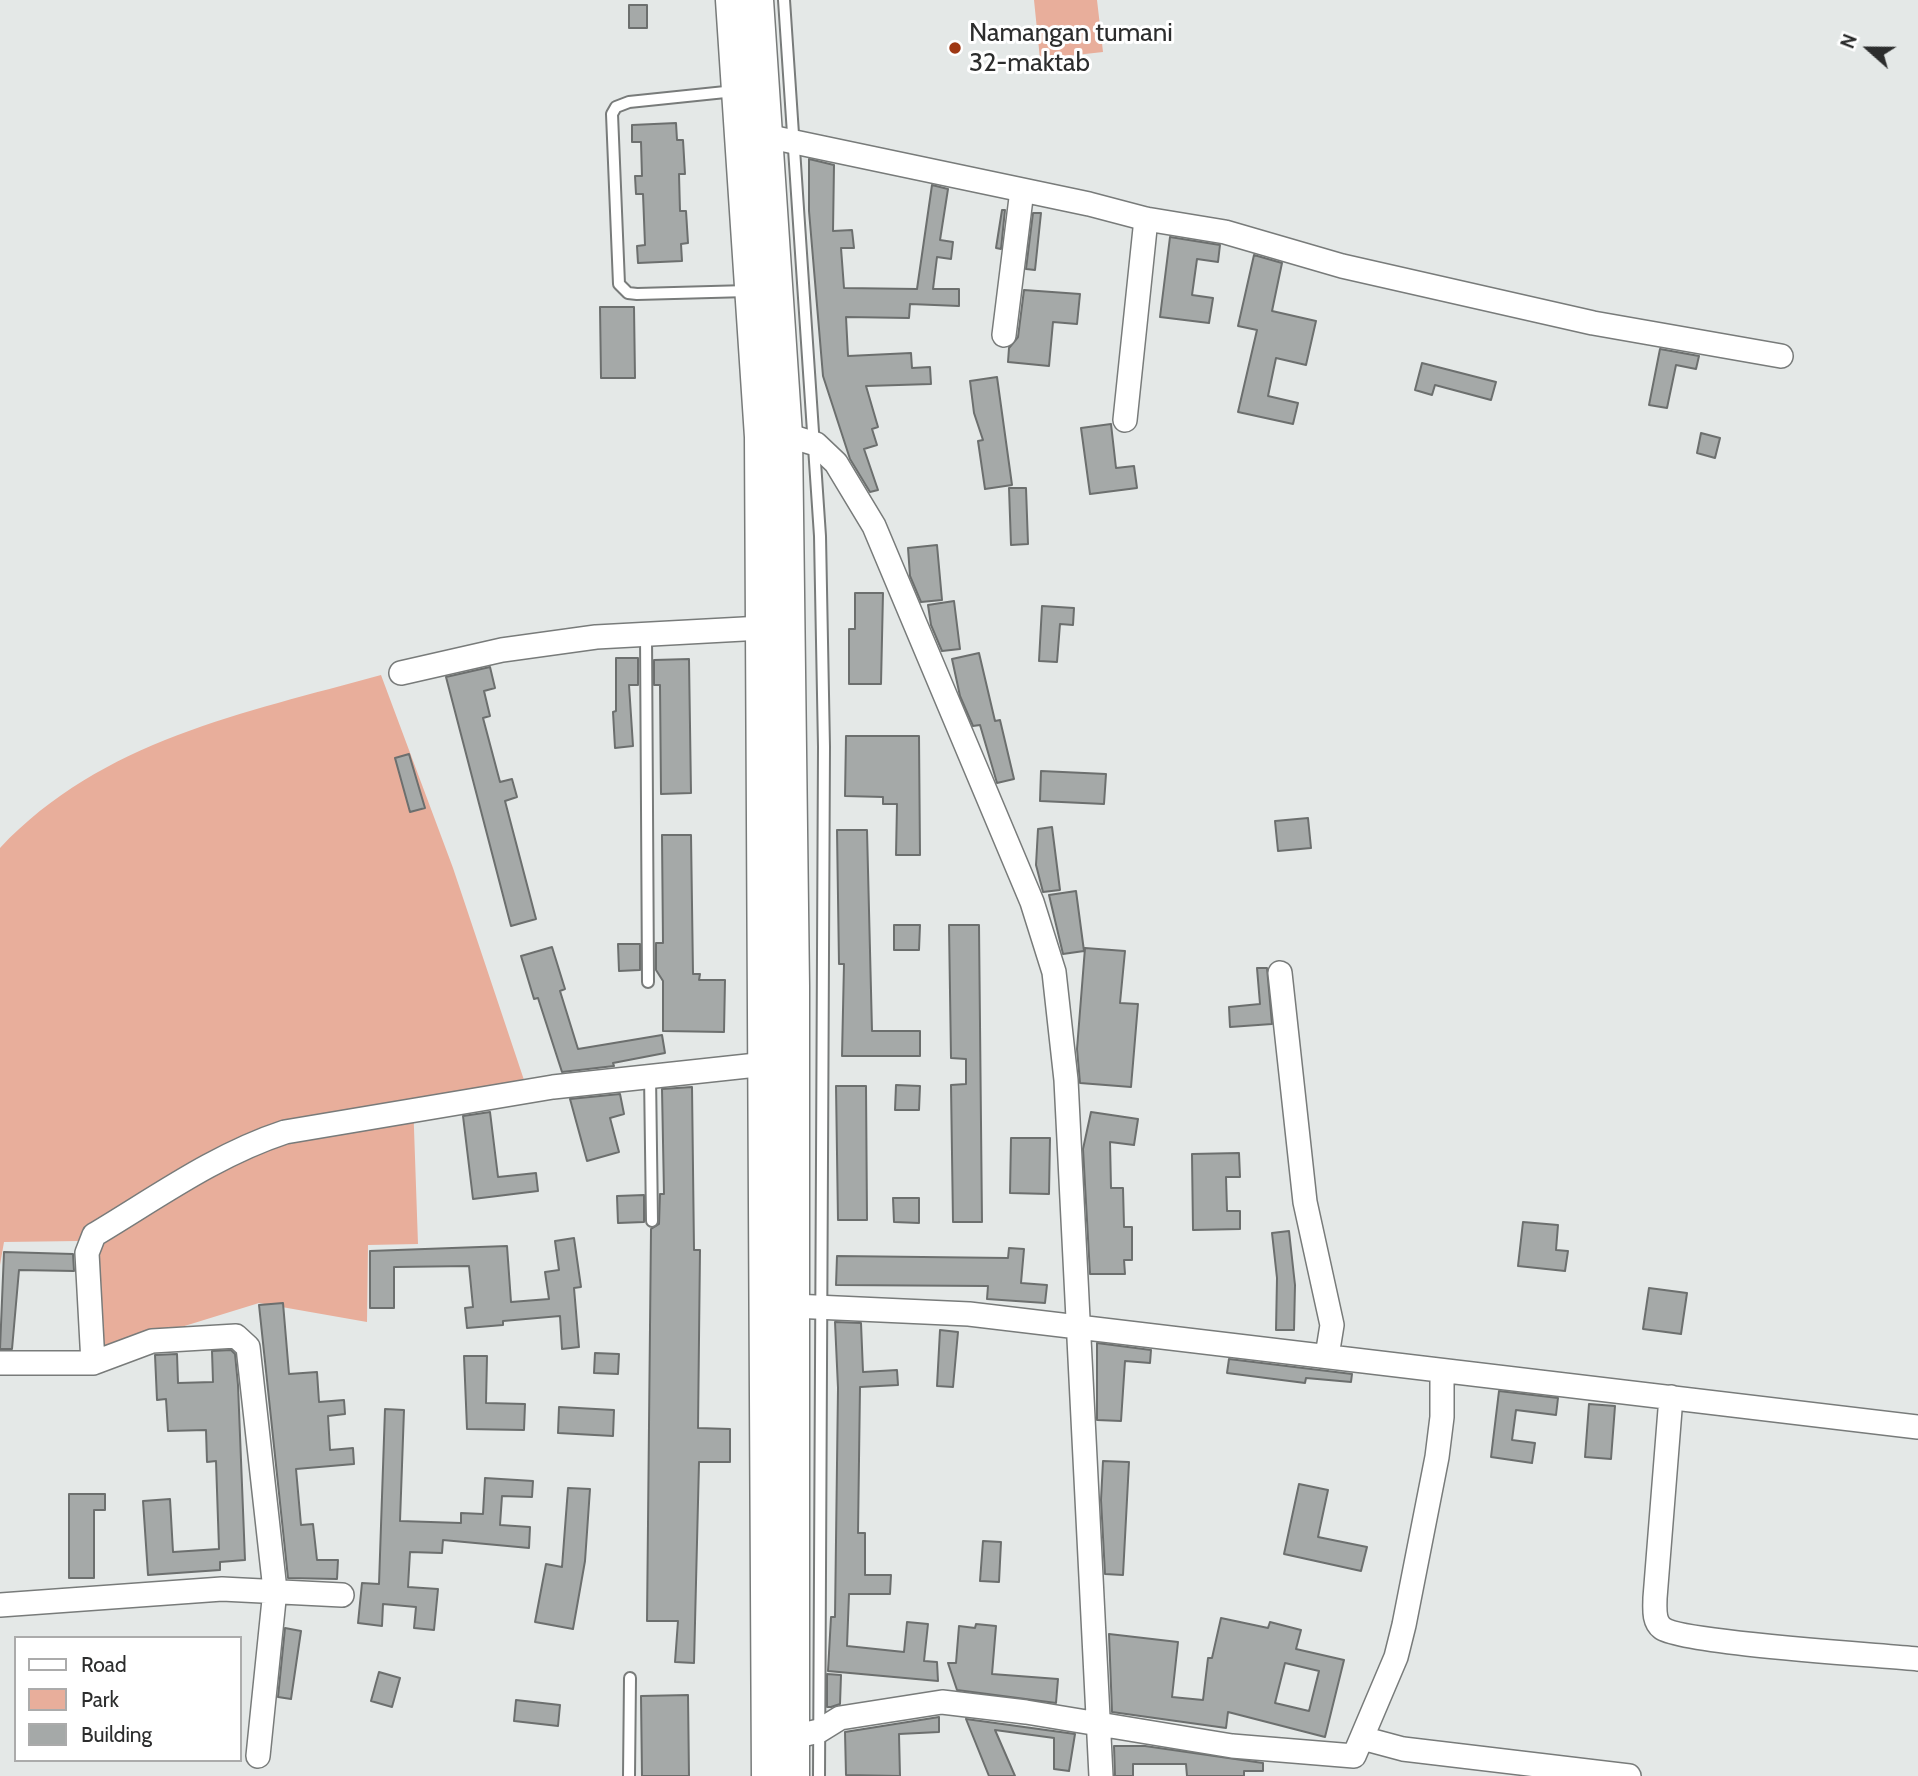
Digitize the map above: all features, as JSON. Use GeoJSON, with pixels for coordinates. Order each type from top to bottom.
{"type":"FeatureCollection","features":[{"type":"Feature","properties":{"kind":"main road"},"geometry":{"type":"LineString","coordinates":[[732,0],[751,291],[773,436],[808,986],[806,1734],[793,1776]]}},
{"type":"Feature","properties":{"kind":"main road"},"geometry":{"type":"LineString","coordinates":[[757,0],[781,139],[773,436],[762,628],[768,1776]]}},
{"type":"Feature","properties":{"kind":"street"},"geometry":{"type":"LineString","coordinates":[[781,139],[1146,219],[1225,232],[1342,266],[1593,323],[1781,356]]}},
{"type":"Feature","properties":{"kind":"street"},"geometry":{"type":"LineString","coordinates":[[1004,335],[1022,190]]}},
{"type":"Feature","properties":{"kind":"street"},"geometry":{"type":"LineString","coordinates":[[1125,420],[1146,219]]}},
{"type":"Feature","properties":{"kind":"street"},"geometry":{"type":"LineString","coordinates":[[773,436],[816,444],[836,463],[874,526],[1032,902],[1050,960],[1066,1080],[1101,1776]]}},
{"type":"Feature","properties":{"kind":"street"},"geometry":{"type":"LineString","coordinates":[[401,673],[502,650],[596,637],[762,628]]}},
{"type":"Feature","properties":{"kind":"street"},"geometry":{"type":"LineString","coordinates":[[1280,973],[1305,1202],[1332,1325],[1327,1356]]}},
{"type":"Feature","properties":{"kind":"street"},"geometry":{"type":"LineString","coordinates":[[93,1363],[88,1244],[94,1235],[215,1161],[251,1143],[285,1132],[553,1087],[766,1063]]}},
{"type":"Feature","properties":{"kind":"street"},"geometry":{"type":"LineString","coordinates":[[807,1306],[969,1314],[1080,1326],[1918,1427]]}},
{"type":"Feature","properties":{"kind":"street"},"geometry":{"type":"LineString","coordinates":[[0,1363],[93,1363],[152,1341],[236,1336],[243,1339],[248,1347],[275,1590],[258,1756]]}},
{"type":"Feature","properties":{"kind":"street"},"geometry":{"type":"LineString","coordinates":[[1355,1757],[1396,1657],[1404,1625],[1437,1457],[1442,1417],[1442,1371]]}},
{"type":"Feature","properties":{"kind":"street"},"geometry":{"type":"LineString","coordinates":[[1671,1397],[1655,1598],[1656,1619],[1662,1628],[1703,1638],[1918,1659]]}},
{"type":"Feature","properties":{"kind":"street"},"geometry":{"type":"LineString","coordinates":[[0,1605],[180,1591],[275,1590],[342,1595]]}},
{"type":"Feature","properties":{"kind":"street"},"geometry":{"type":"LineString","coordinates":[[806,1734],[840,1718],[942,1702],[977,1704],[1232,1746],[1355,1757],[1403,1749],[1629,1776]]}},
{"type":"Feature","properties":{"kind":"lane"},"geometry":{"type":"LineString","coordinates":[[785,0],[781,139],[816,444],[824,747],[808,986]]}},
{"type":"Feature","properties":{"kind":"lane"},"geometry":{"type":"LineString","coordinates":[[738,90],[629,102],[616,107],[612,114],[619,284],[628,293],[637,294],[751,291]]}},
{"type":"Feature","properties":{"kind":"lane"},"geometry":{"type":"LineString","coordinates":[[646,634],[648,982]]}},
{"type":"Feature","properties":{"kind":"lane"},"geometry":{"type":"LineString","coordinates":[[650,1075],[652,1221]]}},
{"type":"Feature","properties":{"kind":"lane"},"geometry":{"type":"LineString","coordinates":[[629,1776],[630,1678]]}},
{"type":"Feature","properties":{"kind":"lane"},"geometry":{"type":"LineString","coordinates":[[806,1734],[819,1776]]}},
{"type":"Feature","properties":{"kind":"green space"},"geometry":{"type":"Polygon","coordinates":[[[1034,0],[1097,0],[1103,52],[1040,59],[1034,0]]]}},
{"type":"Feature","properties":{"kind":"green space"},"geometry":{"type":"Polygon","coordinates":[[[381,675],[453,868],[526,1086],[413,1100],[418,1244],[368,1245],[367,1322],[259,1303],[97,1353],[78,1241],[4,1242],[0,1265],[0,848],[40,811],[83,781],[129,756],[177,735],[227,718],[381,675]]]}},
{"type":"Feature","properties":{"kind":"building"},"geometry":{"type":"Polygon","coordinates":[[[629,5],[647,5],[647,28],[629,28],[629,5]]]}},
{"type":"Feature","properties":{"kind":"building"},"geometry":{"type":"Polygon","coordinates":[[[676,123],[677,140],[683,140],[685,174],[679,174],[680,211],[686,211],[688,243],[681,244],[682,261],[638,263],[637,246],[645,245],[643,194],[636,194],[635,176],[642,176],[641,142],[632,142],[632,125],[676,123]]]}},
{"type":"Feature","properties":{"kind":"building"},"geometry":{"type":"Polygon","coordinates":[[[809,159],[834,165],[833,231],[852,230],[854,248],[841,248],[844,288],[917,289],[932,185],[948,189],[940,240],[953,242],[951,259],[937,257],[933,289],[959,289],[959,306],[910,304],[909,318],[846,317],[848,356],[911,353],[912,368],[930,367],[931,384],[866,386],[878,427],[872,429],[877,445],[864,449],[878,490],[870,492],[850,459],[823,376],[809,211],[809,159]]]}},
{"type":"Feature","properties":{"kind":"building"},"geometry":{"type":"Polygon","coordinates":[[[1002,210],[1005,210],[1001,249],[996,248],[1002,210]]]}},
{"type":"Feature","properties":{"kind":"building"},"geometry":{"type":"Polygon","coordinates":[[[1033,213],[1041,213],[1035,270],[1026,269],[1033,213]]]}},
{"type":"Feature","properties":{"kind":"building"},"geometry":{"type":"Polygon","coordinates":[[[1170,237],[1220,245],[1218,262],[1197,259],[1192,295],[1213,298],[1209,323],[1160,317],[1170,237]]]}},
{"type":"Feature","properties":{"kind":"building"},"geometry":{"type":"Polygon","coordinates":[[[1254,255],[1282,263],[1272,311],[1316,321],[1306,365],[1276,358],[1268,396],[1298,403],[1293,424],[1238,412],[1257,330],[1238,326],[1254,255]]]}},
{"type":"Feature","properties":{"kind":"building"},"geometry":{"type":"Polygon","coordinates":[[[1024,290],[1080,294],[1077,324],[1053,322],[1049,366],[1008,362],[1009,348],[1018,337],[1024,290]]]}},
{"type":"Feature","properties":{"kind":"building"},"geometry":{"type":"Polygon","coordinates":[[[600,307],[634,307],[635,378],[601,378],[600,307]]]}},
{"type":"Feature","properties":{"kind":"building"},"geometry":{"type":"Polygon","coordinates":[[[1660,349],[1699,356],[1696,369],[1676,365],[1667,408],[1649,405],[1660,349]]]}},
{"type":"Feature","properties":{"kind":"building"},"geometry":{"type":"Polygon","coordinates":[[[1422,363],[1496,382],[1491,400],[1435,385],[1432,395],[1415,390],[1422,363]]]}},
{"type":"Feature","properties":{"kind":"building"},"geometry":{"type":"Polygon","coordinates":[[[997,377],[1012,485],[985,489],[978,441],[983,440],[974,413],[970,381],[997,377]]]}},
{"type":"Feature","properties":{"kind":"building"},"geometry":{"type":"Polygon","coordinates":[[[1111,424],[1116,468],[1134,466],[1137,488],[1090,494],[1081,428],[1111,424]]]}},
{"type":"Feature","properties":{"kind":"building"},"geometry":{"type":"Polygon","coordinates":[[[1701,433],[1720,438],[1715,458],[1697,453],[1701,433]]]}},
{"type":"Feature","properties":{"kind":"building"},"geometry":{"type":"Polygon","coordinates":[[[1009,488],[1026,488],[1028,544],[1011,545],[1009,488]]]}},
{"type":"Feature","properties":{"kind":"building"},"geometry":{"type":"Polygon","coordinates":[[[937,545],[942,600],[921,602],[910,576],[908,548],[937,545]]]}},
{"type":"Feature","properties":{"kind":"building"},"geometry":{"type":"Polygon","coordinates":[[[855,593],[883,593],[881,684],[849,684],[849,629],[855,629],[855,593]]]}},
{"type":"Feature","properties":{"kind":"building"},"geometry":{"type":"Polygon","coordinates":[[[954,601],[960,649],[942,651],[931,625],[928,605],[954,601]]]}},
{"type":"Feature","properties":{"kind":"building"},"geometry":{"type":"Polygon","coordinates":[[[1042,606],[1074,608],[1073,625],[1060,624],[1057,662],[1039,661],[1042,606]]]}},
{"type":"Feature","properties":{"kind":"building"},"geometry":{"type":"Polygon","coordinates":[[[979,653],[995,721],[1000,720],[1014,779],[997,783],[980,725],[973,726],[960,696],[952,659],[979,653]]]}},
{"type":"Feature","properties":{"kind":"building"},"geometry":{"type":"Polygon","coordinates":[[[616,658],[638,658],[638,685],[629,685],[633,746],[615,748],[613,712],[616,711],[616,658]]]}},
{"type":"Feature","properties":{"kind":"building"},"geometry":{"type":"Polygon","coordinates":[[[689,659],[691,793],[661,794],[660,685],[654,685],[654,660],[689,659]]]}},
{"type":"Feature","properties":{"kind":"building"},"geometry":{"type":"Polygon","coordinates":[[[490,667],[495,688],[484,691],[490,716],[483,718],[500,782],[512,779],[517,797],[505,801],[536,919],[511,926],[446,677],[490,667]]]}},
{"type":"Feature","properties":{"kind":"building"},"geometry":{"type":"Polygon","coordinates":[[[846,736],[919,736],[920,855],[896,855],[897,804],[883,804],[883,797],[845,796],[846,736]]]}},
{"type":"Feature","properties":{"kind":"building"},"geometry":{"type":"Polygon","coordinates":[[[409,754],[425,808],[410,812],[395,758],[409,754]]]}},
{"type":"Feature","properties":{"kind":"building"},"geometry":{"type":"Polygon","coordinates":[[[1041,771],[1106,774],[1104,804],[1040,801],[1041,771]]]}},
{"type":"Feature","properties":{"kind":"building"},"geometry":{"type":"Polygon","coordinates":[[[1308,818],[1311,848],[1278,851],[1275,821],[1308,818]]]}},
{"type":"Feature","properties":{"kind":"building"},"geometry":{"type":"Polygon","coordinates":[[[1052,827],[1060,890],[1043,892],[1036,865],[1038,829],[1052,827]]]}},
{"type":"Feature","properties":{"kind":"building"},"geometry":{"type":"Polygon","coordinates":[[[837,830],[867,830],[872,1031],[920,1031],[920,1056],[842,1056],[844,964],[839,964],[837,830]]]}},
{"type":"Feature","properties":{"kind":"building"},"geometry":{"type":"Polygon","coordinates":[[[662,835],[691,835],[693,974],[700,974],[699,980],[725,980],[724,1032],[663,1031],[663,981],[656,970],[656,943],[663,943],[662,835]]]}},
{"type":"Feature","properties":{"kind":"building"},"geometry":{"type":"Polygon","coordinates":[[[1076,891],[1084,951],[1063,954],[1049,895],[1076,891]]]}},
{"type":"Feature","properties":{"kind":"building"},"geometry":{"type":"Polygon","coordinates":[[[894,925],[920,925],[919,950],[894,950],[894,925]]]}},
{"type":"Feature","properties":{"kind":"building"},"geometry":{"type":"Polygon","coordinates":[[[949,925],[979,925],[982,1222],[953,1222],[951,1085],[966,1084],[966,1059],[951,1058],[949,925]]]}},
{"type":"Feature","properties":{"kind":"building"},"geometry":{"type":"Polygon","coordinates":[[[618,944],[640,944],[640,970],[619,971],[618,944]]]}},
{"type":"Feature","properties":{"kind":"building"},"geometry":{"type":"Polygon","coordinates":[[[552,947],[565,989],[560,991],[578,1049],[662,1035],[665,1053],[613,1063],[614,1066],[562,1072],[521,956],[552,947]]]}},
{"type":"Feature","properties":{"kind":"building"},"geometry":{"type":"Polygon","coordinates":[[[1085,948],[1125,951],[1120,1003],[1138,1004],[1131,1087],[1080,1083],[1077,1049],[1085,948]]]}},
{"type":"Feature","properties":{"kind":"building"},"geometry":{"type":"Polygon","coordinates":[[[1257,968],[1267,968],[1272,1024],[1230,1027],[1229,1007],[1260,1004],[1257,968]]]}},
{"type":"Feature","properties":{"kind":"building"},"geometry":{"type":"Polygon","coordinates":[[[896,1085],[920,1086],[919,1110],[895,1110],[896,1085]]]}},
{"type":"Feature","properties":{"kind":"building"},"geometry":{"type":"Polygon","coordinates":[[[836,1086],[866,1086],[867,1220],[838,1220],[836,1086]]]}},
{"type":"Feature","properties":{"kind":"building"},"geometry":{"type":"Polygon","coordinates":[[[692,1087],[694,1250],[700,1250],[698,1428],[730,1429],[730,1462],[699,1462],[694,1663],[675,1662],[678,1621],[647,1621],[651,1229],[659,1224],[660,1194],[664,1194],[662,1089],[692,1087]]]}},
{"type":"Feature","properties":{"kind":"building"},"geometry":{"type":"Polygon","coordinates":[[[620,1094],[624,1114],[610,1118],[619,1152],[587,1161],[570,1099],[620,1094]]]}},
{"type":"Feature","properties":{"kind":"building"},"geometry":{"type":"Polygon","coordinates":[[[490,1112],[498,1177],[536,1173],[538,1191],[473,1199],[463,1116],[490,1112]]]}},
{"type":"Feature","properties":{"kind":"building"},"geometry":{"type":"Polygon","coordinates":[[[1091,1112],[1138,1119],[1134,1145],[1110,1142],[1111,1188],[1123,1188],[1124,1227],[1132,1227],[1132,1260],[1124,1260],[1125,1274],[1090,1274],[1083,1149],[1091,1112]]]}},
{"type":"Feature","properties":{"kind":"building"},"geometry":{"type":"Polygon","coordinates":[[[1011,1138],[1050,1138],[1049,1194],[1010,1193],[1011,1138]]]}},
{"type":"Feature","properties":{"kind":"building"},"geometry":{"type":"Polygon","coordinates":[[[1239,1153],[1240,1177],[1226,1177],[1227,1211],[1240,1211],[1240,1229],[1193,1230],[1192,1154],[1239,1153]]]}},
{"type":"Feature","properties":{"kind":"building"},"geometry":{"type":"Polygon","coordinates":[[[644,1195],[644,1222],[618,1223],[617,1196],[644,1195]]]}},
{"type":"Feature","properties":{"kind":"building"},"geometry":{"type":"Polygon","coordinates":[[[893,1198],[919,1198],[919,1223],[894,1222],[893,1198]]]}},
{"type":"Feature","properties":{"kind":"building"},"geometry":{"type":"Polygon","coordinates":[[[1523,1222],[1558,1225],[1556,1250],[1568,1251],[1565,1271],[1518,1266],[1523,1222]]]}},
{"type":"Feature","properties":{"kind":"building"},"geometry":{"type":"Polygon","coordinates":[[[1289,1231],[1295,1285],[1294,1330],[1276,1330],[1277,1278],[1272,1233],[1289,1231]]]}},
{"type":"Feature","properties":{"kind":"building"},"geometry":{"type":"Polygon","coordinates":[[[574,1238],[581,1287],[574,1288],[579,1347],[562,1349],[560,1316],[503,1321],[503,1325],[467,1328],[465,1308],[473,1307],[469,1266],[394,1267],[394,1308],[370,1308],[370,1251],[507,1246],[511,1302],[549,1299],[545,1272],[559,1270],[555,1241],[574,1238]]]}},
{"type":"Feature","properties":{"kind":"building"},"geometry":{"type":"Polygon","coordinates":[[[1009,1248],[1024,1249],[1021,1283],[1047,1285],[1045,1303],[987,1299],[988,1286],[836,1285],[837,1256],[1008,1258],[1009,1248]]]}},
{"type":"Feature","properties":{"kind":"building"},"geometry":{"type":"Polygon","coordinates":[[[4,1252],[73,1254],[74,1271],[19,1270],[12,1349],[0,1349],[4,1252]]]}},
{"type":"Feature","properties":{"kind":"building"},"geometry":{"type":"Polygon","coordinates":[[[1649,1288],[1687,1293],[1681,1334],[1643,1329],[1649,1288]]]}},
{"type":"Feature","properties":{"kind":"building"},"geometry":{"type":"Polygon","coordinates":[[[283,1303],[289,1374],[317,1372],[319,1402],[344,1400],[345,1414],[328,1416],[330,1450],[353,1448],[354,1464],[296,1469],[301,1525],[313,1524],[317,1560],[338,1560],[337,1579],[288,1578],[259,1305],[283,1303]]]}},
{"type":"Feature","properties":{"kind":"building"},"geometry":{"type":"Polygon","coordinates":[[[835,1322],[861,1323],[863,1372],[897,1370],[898,1385],[860,1387],[858,1533],[865,1533],[865,1575],[891,1575],[890,1594],[849,1594],[847,1646],[904,1652],[907,1622],[928,1624],[924,1661],[937,1662],[938,1681],[828,1671],[831,1617],[835,1617],[838,1388],[835,1322]]]}},
{"type":"Feature","properties":{"kind":"building"},"geometry":{"type":"Polygon","coordinates":[[[940,1330],[958,1332],[953,1387],[937,1386],[940,1330]]]}},
{"type":"Feature","properties":{"kind":"building"},"geometry":{"type":"Polygon","coordinates":[[[1097,1343],[1151,1350],[1150,1363],[1125,1361],[1121,1421],[1097,1420],[1097,1343]]]}},
{"type":"Feature","properties":{"kind":"building"},"geometry":{"type":"Polygon","coordinates":[[[231,1350],[235,1354],[238,1385],[245,1560],[220,1562],[220,1570],[148,1575],[143,1501],[170,1499],[173,1552],[219,1549],[216,1461],[207,1462],[206,1430],[168,1431],[166,1399],[157,1400],[155,1355],[177,1354],[178,1383],[213,1382],[212,1351],[231,1350]]]}},
{"type":"Feature","properties":{"kind":"building"},"geometry":{"type":"Polygon","coordinates":[[[595,1353],[619,1354],[618,1374],[594,1373],[595,1353]]]}},
{"type":"Feature","properties":{"kind":"building"},"geometry":{"type":"Polygon","coordinates":[[[464,1356],[487,1356],[486,1403],[525,1404],[524,1430],[467,1429],[464,1356]]]}},
{"type":"Feature","properties":{"kind":"building"},"geometry":{"type":"Polygon","coordinates":[[[1229,1359],[1352,1374],[1351,1382],[1306,1378],[1305,1383],[1227,1373],[1229,1359]]]}},
{"type":"Feature","properties":{"kind":"building"},"geometry":{"type":"Polygon","coordinates":[[[1499,1391],[1558,1398],[1556,1415],[1516,1410],[1512,1440],[1535,1443],[1532,1463],[1491,1457],[1499,1391]]]}},
{"type":"Feature","properties":{"kind":"building"},"geometry":{"type":"Polygon","coordinates":[[[1589,1404],[1615,1406],[1611,1459],[1585,1457],[1589,1404]]]}},
{"type":"Feature","properties":{"kind":"building"},"geometry":{"type":"Polygon","coordinates":[[[559,1407],[614,1410],[613,1436],[558,1433],[559,1407]]]}},
{"type":"Feature","properties":{"kind":"building"},"geometry":{"type":"Polygon","coordinates":[[[385,1409],[404,1410],[400,1521],[461,1523],[461,1513],[483,1514],[485,1478],[533,1481],[532,1497],[502,1496],[500,1525],[530,1527],[529,1548],[443,1540],[442,1553],[410,1552],[408,1587],[438,1589],[434,1630],[414,1628],[416,1607],[383,1604],[382,1626],[358,1623],[362,1583],[379,1584],[385,1409]]]}},
{"type":"Feature","properties":{"kind":"building"},"geometry":{"type":"Polygon","coordinates":[[[1103,1461],[1129,1462],[1123,1575],[1105,1574],[1101,1500],[1103,1461]]]}},
{"type":"Feature","properties":{"kind":"building"},"geometry":{"type":"Polygon","coordinates":[[[1299,1484],[1328,1490],[1318,1537],[1367,1547],[1361,1571],[1284,1554],[1299,1484]]]}},
{"type":"Feature","properties":{"kind":"building"},"geometry":{"type":"Polygon","coordinates":[[[568,1488],[590,1489],[585,1561],[573,1629],[535,1622],[546,1564],[562,1567],[568,1488]]]}},
{"type":"Feature","properties":{"kind":"building"},"geometry":{"type":"Polygon","coordinates":[[[69,1494],[105,1494],[105,1510],[94,1510],[94,1578],[69,1578],[69,1494]]]}},
{"type":"Feature","properties":{"kind":"building"},"geometry":{"type":"Polygon","coordinates":[[[983,1541],[1001,1542],[999,1582],[980,1581],[983,1541]]]}},
{"type":"Feature","properties":{"kind":"building"},"geometry":{"type":"Polygon","coordinates":[[[1221,1618],[1268,1628],[1270,1622],[1301,1630],[1296,1649],[1344,1660],[1325,1737],[1228,1712],[1226,1728],[1112,1712],[1109,1634],[1178,1642],[1172,1697],[1203,1700],[1208,1658],[1212,1658],[1221,1618]],[[1285,1663],[1275,1703],[1309,1711],[1319,1671],[1285,1663]]]}},
{"type":"Feature","properties":{"kind":"building"},"geometry":{"type":"Polygon","coordinates":[[[976,1624],[996,1626],[992,1674],[1058,1679],[1056,1703],[957,1690],[948,1663],[956,1663],[959,1626],[975,1628],[976,1624]]]}},
{"type":"Feature","properties":{"kind":"building"},"geometry":{"type":"Polygon","coordinates":[[[285,1628],[301,1631],[291,1699],[278,1697],[285,1628]]]}},
{"type":"Feature","properties":{"kind":"building"},"geometry":{"type":"Polygon","coordinates":[[[379,1672],[400,1678],[392,1707],[371,1701],[379,1672]]]}},
{"type":"Feature","properties":{"kind":"building"},"geometry":{"type":"Polygon","coordinates":[[[827,1674],[841,1675],[840,1704],[831,1707],[827,1707],[827,1674]]]}},
{"type":"Feature","properties":{"kind":"building"},"geometry":{"type":"Polygon","coordinates":[[[688,1695],[689,1776],[642,1776],[641,1696],[688,1695]]]}},
{"type":"Feature","properties":{"kind":"building"},"geometry":{"type":"Polygon","coordinates":[[[516,1700],[560,1705],[558,1726],[514,1721],[516,1700]]]}},
{"type":"Feature","properties":{"kind":"building"},"geometry":{"type":"Polygon","coordinates":[[[939,1717],[939,1732],[899,1734],[900,1776],[846,1775],[845,1732],[939,1717]]]}},
{"type":"Feature","properties":{"kind":"building"},"geometry":{"type":"Polygon","coordinates":[[[966,1719],[1075,1734],[1069,1771],[1054,1769],[1054,1738],[995,1730],[1015,1776],[989,1776],[966,1719]]]}},
{"type":"Feature","properties":{"kind":"building"},"geometry":{"type":"Polygon","coordinates":[[[1114,1746],[1145,1746],[1263,1763],[1263,1771],[1244,1771],[1244,1776],[1187,1776],[1186,1764],[1133,1764],[1133,1776],[1115,1776],[1114,1746]]]}},
{"type":"Feature","properties":{"kind":"place","name":"Namangan tumani 32-maktab"},"geometry":{"type":"Point","coordinates":[955,48]}}]}
